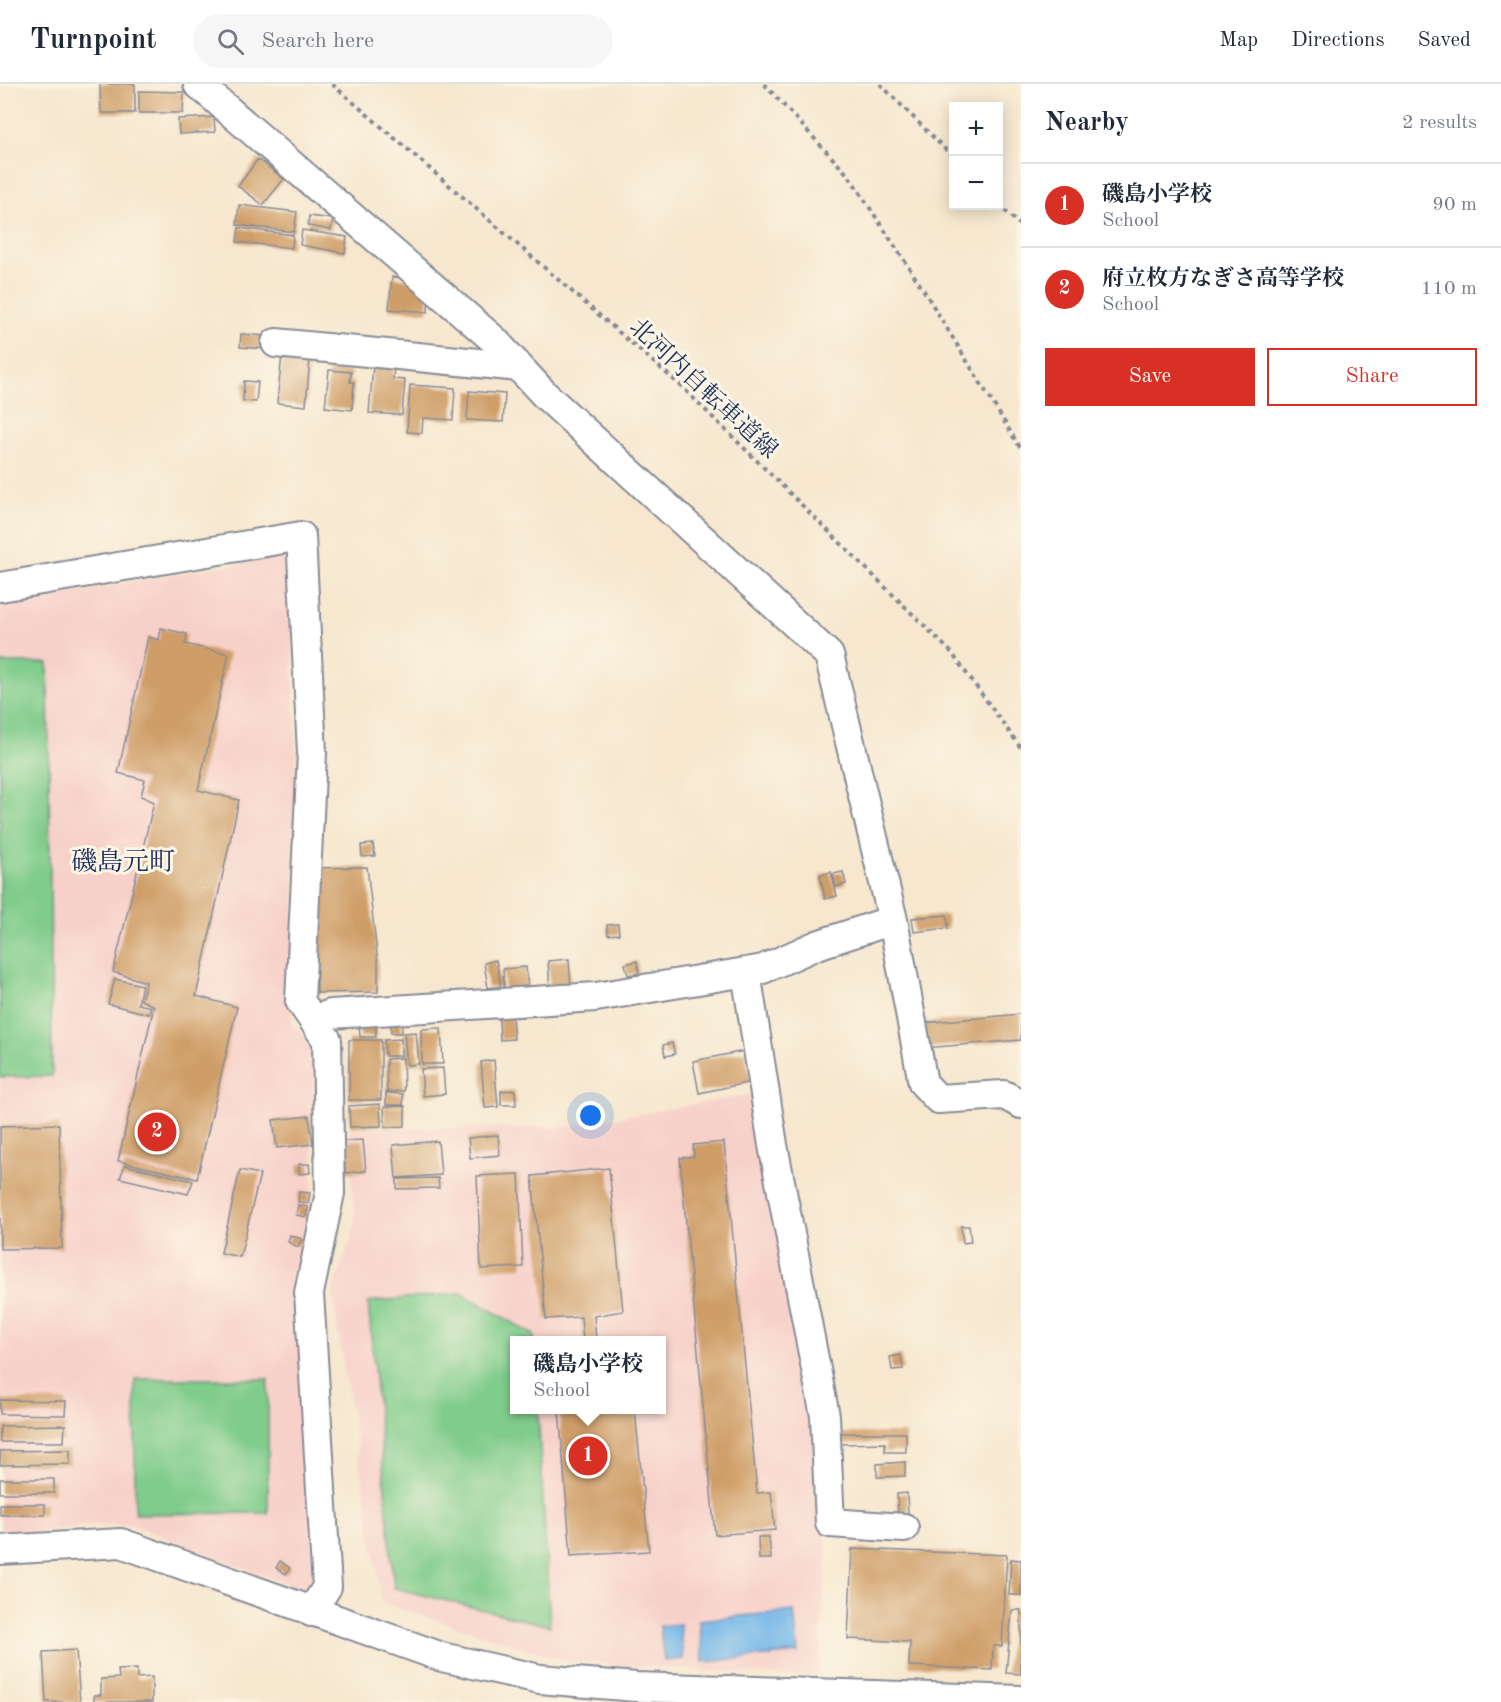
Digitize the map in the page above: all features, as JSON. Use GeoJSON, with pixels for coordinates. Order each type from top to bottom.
{"type":"FeatureCollection","features":[{"type":"Feature","properties":{"kind":"street"},"geometry":{"type":"LineString","coordinates":[[198,84],[493,339],[545,395],[829,655],[893,920],[922,1083],[938,1099],[1004,1095],[1021,1104]]}},
{"type":"Feature","properties":{"kind":"street"},"geometry":{"type":"LineString","coordinates":[[276,343],[519,367]]}},
{"type":"Feature","properties":{"kind":"street"},"geometry":{"type":"LineString","coordinates":[[0,587],[301,536],[312,753],[300,1002],[327,1040],[330,1193],[309,1293],[327,1587],[311,1612]]}},
{"type":"Feature","properties":{"kind":"street"},"geometry":{"type":"LineString","coordinates":[[313,1020],[331,1014],[596,997],[746,972],[763,969],[817,945],[893,920]]}},
{"type":"Feature","properties":{"kind":"street"},"geometry":{"type":"LineString","coordinates":[[746,972],[773,1145],[825,1416],[830,1523],[904,1528]]}},
{"type":"Feature","properties":{"kind":"street"},"geometry":{"type":"LineString","coordinates":[[0,1550],[121,1544],[453,1660],[540,1679],[637,1694],[1021,1700]]}},
{"type":"Feature","properties":{"kind":"path","name":"北河内自転車道線"},"geometry":{"type":"LineString","coordinates":[[332,84],[680,385],[951,652],[1021,748]]}},
{"type":"Feature","properties":{"kind":"path"},"geometry":{"type":"LineString","coordinates":[[764,84],[849,176],[921,286],[1021,449]]}},
{"type":"Feature","properties":{"kind":"path"},"geometry":{"type":"LineString","coordinates":[[880,84],[952,156]]}},
{"type":"Feature","properties":{"kind":"path"},"geometry":{"type":"LineString","coordinates":[[1003,208],[1021,226]]}},
{"type":"Feature","properties":{"kind":"shaded area"},"geometry":{"type":"Polygon","coordinates":[[[288,555],[297,760],[292,1026],[314,1041],[313,1582],[303,1590],[131,1525],[87,1525],[0,1539],[0,604],[288,555]]]}},
{"type":"Feature","properties":{"kind":"shaded area"},"geometry":{"type":"Polygon","coordinates":[[[758,1093],[809,1360],[827,1552],[818,1678],[570,1662],[382,1603],[332,1293],[355,1225],[348,1129],[565,1127],[758,1093]]]}},
{"type":"Feature","properties":{"kind":"green space"},"geometry":{"type":"Polygon","coordinates":[[[0,663],[48,663],[52,1076],[0,1077],[0,663]]]}},
{"type":"Feature","properties":{"kind":"green space"},"geometry":{"type":"Polygon","coordinates":[[[461,1293],[534,1335],[510,1336],[510,1414],[538,1414],[550,1626],[394,1588],[368,1302],[461,1293]]]}},
{"type":"Feature","properties":{"kind":"green space"},"geometry":{"type":"Polygon","coordinates":[[[135,1379],[268,1379],[268,1513],[135,1514],[135,1379]]]}},
{"type":"Feature","properties":{"kind":"water"},"geometry":{"type":"Polygon","coordinates":[[[794,1611],[798,1653],[703,1662],[699,1620],[794,1611]]]}},
{"type":"Feature","properties":{"kind":"water"},"geometry":{"type":"Polygon","coordinates":[[[680,1624],[683,1659],[664,1661],[660,1626],[680,1624]]]}},
{"type":"Feature","properties":{"kind":"building"},"geometry":{"type":"Polygon","coordinates":[[[100,84],[135,84],[135,113],[101,113],[100,84]]]}},
{"type":"Feature","properties":{"kind":"building"},"geometry":{"type":"Polygon","coordinates":[[[139,91],[184,92],[183,113],[139,113],[139,91]]]}},
{"type":"Feature","properties":{"kind":"building"},"geometry":{"type":"Polygon","coordinates":[[[214,117],[215,132],[179,134],[178,119],[214,117]]]}},
{"type":"Feature","properties":{"kind":"building"},"geometry":{"type":"Polygon","coordinates":[[[258,159],[284,179],[263,205],[238,186],[258,159]]]}},
{"type":"Feature","properties":{"kind":"building"},"geometry":{"type":"Polygon","coordinates":[[[239,205],[297,212],[294,232],[237,225],[239,205]]]}},
{"type":"Feature","properties":{"kind":"building"},"geometry":{"type":"Polygon","coordinates":[[[309,216],[333,219],[331,230],[308,226],[309,216]]]}},
{"type":"Feature","properties":{"kind":"building"},"geometry":{"type":"Polygon","coordinates":[[[239,228],[293,235],[292,248],[237,242],[239,228]]]}},
{"type":"Feature","properties":{"kind":"building"},"geometry":{"type":"Polygon","coordinates":[[[302,230],[347,237],[345,253],[300,245],[302,230]]]}},
{"type":"Feature","properties":{"kind":"building"},"geometry":{"type":"Polygon","coordinates":[[[392,277],[404,278],[429,292],[428,312],[389,309],[392,277]]]}},
{"type":"Feature","properties":{"kind":"building"},"geometry":{"type":"Polygon","coordinates":[[[241,334],[267,336],[266,349],[240,347],[241,334]]]}},
{"type":"Feature","properties":{"kind":"building"},"geometry":{"type":"Polygon","coordinates":[[[282,354],[310,357],[306,406],[277,403],[282,354]]]}},
{"type":"Feature","properties":{"kind":"building"},"geometry":{"type":"Polygon","coordinates":[[[373,366],[394,367],[393,379],[405,380],[402,415],[369,413],[373,366]]]}},
{"type":"Feature","properties":{"kind":"building"},"geometry":{"type":"Polygon","coordinates":[[[329,370],[351,372],[350,382],[354,382],[352,410],[325,407],[329,370]]]}},
{"type":"Feature","properties":{"kind":"building"},"geometry":{"type":"Polygon","coordinates":[[[244,381],[258,382],[256,402],[243,401],[244,381]]]}},
{"type":"Feature","properties":{"kind":"building"},"geometry":{"type":"Polygon","coordinates":[[[410,385],[455,388],[453,420],[423,418],[422,433],[407,432],[410,385]]]}},
{"type":"Feature","properties":{"kind":"building"},"geometry":{"type":"Polygon","coordinates":[[[469,391],[505,394],[503,422],[467,420],[469,391]]]}},
{"type":"Feature","properties":{"kind":"building"},"geometry":{"type":"Polygon","coordinates":[[[161,628],[187,634],[185,644],[229,654],[198,790],[239,800],[196,996],[237,1007],[197,1179],[118,1161],[154,1006],[141,1000],[146,982],[113,972],[154,802],[141,796],[145,780],[118,773],[148,637],[159,640],[161,628]]]}},
{"type":"Feature","properties":{"kind":"building"},"geometry":{"type":"Polygon","coordinates":[[[373,844],[375,856],[362,857],[361,845],[373,844]]]}},
{"type":"Feature","properties":{"kind":"building"},"geometry":{"type":"Polygon","coordinates":[[[367,867],[378,963],[378,992],[317,993],[315,868],[367,867]]]}},
{"type":"Feature","properties":{"kind":"building"},"geometry":{"type":"Polygon","coordinates":[[[831,872],[837,896],[825,899],[820,875],[831,872]]]}},
{"type":"Feature","properties":{"kind":"building"},"geometry":{"type":"Polygon","coordinates":[[[843,872],[846,884],[836,887],[833,874],[843,872]]]}},
{"type":"Feature","properties":{"kind":"building"},"geometry":{"type":"Polygon","coordinates":[[[947,915],[948,928],[914,932],[912,918],[947,915]]]}},
{"type":"Feature","properties":{"kind":"building"},"geometry":{"type":"Polygon","coordinates":[[[618,924],[619,934],[608,935],[607,925],[618,924]]]}},
{"type":"Feature","properties":{"kind":"building"},"geometry":{"type":"Polygon","coordinates":[[[569,959],[571,990],[550,992],[548,961],[569,959]]]}},
{"type":"Feature","properties":{"kind":"building"},"geometry":{"type":"Polygon","coordinates":[[[496,960],[501,986],[488,988],[484,963],[496,960]]]}},
{"type":"Feature","properties":{"kind":"building"},"geometry":{"type":"Polygon","coordinates":[[[637,961],[639,973],[628,975],[625,964],[637,961]]]}},
{"type":"Feature","properties":{"kind":"building"},"geometry":{"type":"Polygon","coordinates":[[[526,967],[529,997],[505,1000],[503,969],[526,967]]]}},
{"type":"Feature","properties":{"kind":"building"},"geometry":{"type":"Polygon","coordinates":[[[115,979],[142,985],[138,1004],[151,1007],[149,1014],[108,1004],[115,979]]]}},
{"type":"Feature","properties":{"kind":"building"},"geometry":{"type":"Polygon","coordinates":[[[1021,1014],[1021,1040],[924,1048],[922,1023],[1021,1014]]]}},
{"type":"Feature","properties":{"kind":"building"},"geometry":{"type":"Polygon","coordinates":[[[512,1017],[514,1039],[500,1040],[499,1018],[512,1017]]]}},
{"type":"Feature","properties":{"kind":"building"},"geometry":{"type":"Polygon","coordinates":[[[401,1018],[402,1033],[391,1033],[390,1019],[401,1018]]]}},
{"type":"Feature","properties":{"kind":"building"},"geometry":{"type":"Polygon","coordinates":[[[359,1026],[376,1026],[376,1037],[360,1037],[359,1026]]]}},
{"type":"Feature","properties":{"kind":"building"},"geometry":{"type":"Polygon","coordinates":[[[441,1028],[443,1064],[422,1064],[421,1029],[441,1028]]]}},
{"type":"Feature","properties":{"kind":"building"},"geometry":{"type":"Polygon","coordinates":[[[416,1032],[419,1064],[407,1065],[404,1033],[416,1032]]]}},
{"type":"Feature","properties":{"kind":"building"},"geometry":{"type":"Polygon","coordinates":[[[401,1039],[401,1056],[385,1056],[384,1040],[401,1039]]]}},
{"type":"Feature","properties":{"kind":"building"},"geometry":{"type":"Polygon","coordinates":[[[349,1040],[381,1040],[381,1100],[349,1100],[349,1040]]]}},
{"type":"Feature","properties":{"kind":"building"},"geometry":{"type":"Polygon","coordinates":[[[672,1043],[675,1054],[665,1056],[663,1045],[672,1043]]]}},
{"type":"Feature","properties":{"kind":"building"},"geometry":{"type":"Polygon","coordinates":[[[745,1051],[751,1082],[699,1093],[693,1061],[745,1051]]]}},
{"type":"Feature","properties":{"kind":"building"},"geometry":{"type":"Polygon","coordinates":[[[403,1058],[404,1091],[387,1092],[386,1059],[403,1058]]]}},
{"type":"Feature","properties":{"kind":"building"},"geometry":{"type":"Polygon","coordinates":[[[494,1060],[498,1107],[485,1108],[481,1062],[494,1060]]]}},
{"type":"Feature","properties":{"kind":"building"},"geometry":{"type":"Polygon","coordinates":[[[443,1068],[445,1094],[423,1096],[421,1069],[443,1068]]]}},
{"type":"Feature","properties":{"kind":"building"},"geometry":{"type":"Polygon","coordinates":[[[515,1090],[516,1105],[501,1105],[501,1091],[515,1090]]]}},
{"type":"Feature","properties":{"kind":"building"},"geometry":{"type":"Polygon","coordinates":[[[386,1093],[403,1094],[403,1105],[386,1105],[386,1093]]]}},
{"type":"Feature","properties":{"kind":"building"},"geometry":{"type":"Polygon","coordinates":[[[380,1104],[381,1126],[350,1127],[349,1106],[380,1104]]]}},
{"type":"Feature","properties":{"kind":"building"},"geometry":{"type":"Polygon","coordinates":[[[405,1106],[405,1126],[385,1127],[384,1107],[405,1106]]]}},
{"type":"Feature","properties":{"kind":"building"},"geometry":{"type":"Polygon","coordinates":[[[309,1116],[313,1144],[277,1148],[273,1120],[309,1116]]]}},
{"type":"Feature","properties":{"kind":"building"},"geometry":{"type":"Polygon","coordinates":[[[59,1124],[62,1248],[0,1249],[0,1126],[59,1124]]]}},
{"type":"Feature","properties":{"kind":"building"},"geometry":{"type":"Polygon","coordinates":[[[498,1135],[500,1155],[470,1158],[468,1138],[498,1135]]]}},
{"type":"Feature","properties":{"kind":"building"},"geometry":{"type":"Polygon","coordinates":[[[363,1140],[366,1171],[345,1173],[343,1141],[363,1140]]]}},
{"type":"Feature","properties":{"kind":"building"},"geometry":{"type":"Polygon","coordinates":[[[438,1141],[441,1175],[396,1178],[393,1145],[438,1141]]]}},
{"type":"Feature","properties":{"kind":"building"},"geometry":{"type":"Polygon","coordinates":[[[724,1142],[757,1493],[771,1492],[775,1530],[715,1535],[680,1158],[694,1156],[693,1145],[724,1142]]]}},
{"type":"Feature","properties":{"kind":"building"},"geometry":{"type":"Polygon","coordinates":[[[299,1164],[309,1164],[310,1173],[299,1174],[299,1164]]]}},
{"type":"Feature","properties":{"kind":"building"},"geometry":{"type":"Polygon","coordinates":[[[125,1165],[193,1181],[188,1194],[120,1178],[125,1165]]]}},
{"type":"Feature","properties":{"kind":"building"},"geometry":{"type":"Polygon","coordinates":[[[609,1168],[623,1311],[594,1316],[596,1336],[583,1336],[581,1317],[546,1319],[532,1176],[609,1168]]]}},
{"type":"Feature","properties":{"kind":"building"},"geometry":{"type":"Polygon","coordinates":[[[240,1170],[260,1174],[240,1257],[221,1253],[240,1170]]]}},
{"type":"Feature","properties":{"kind":"building"},"geometry":{"type":"Polygon","coordinates":[[[519,1174],[523,1267],[481,1269],[477,1176],[519,1174]]]}},
{"type":"Feature","properties":{"kind":"building"},"geometry":{"type":"Polygon","coordinates":[[[438,1178],[439,1188],[397,1189],[397,1179],[438,1178]]]}},
{"type":"Feature","properties":{"kind":"building"},"geometry":{"type":"Polygon","coordinates":[[[299,1192],[310,1193],[308,1203],[298,1202],[299,1192]]]}},
{"type":"Feature","properties":{"kind":"building"},"geometry":{"type":"Polygon","coordinates":[[[298,1205],[308,1207],[306,1217],[296,1215],[298,1205]]]}},
{"type":"Feature","properties":{"kind":"building"},"geometry":{"type":"Polygon","coordinates":[[[961,1226],[969,1226],[971,1242],[963,1243],[961,1226]]]}},
{"type":"Feature","properties":{"kind":"building"},"geometry":{"type":"Polygon","coordinates":[[[290,1235],[302,1239],[298,1247],[288,1242],[290,1235]]]}},
{"type":"Feature","properties":{"kind":"building"},"geometry":{"type":"Polygon","coordinates":[[[901,1355],[903,1369],[892,1370],[890,1357],[901,1355]]]}},
{"type":"Feature","properties":{"kind":"building"},"geometry":{"type":"Polygon","coordinates":[[[0,1400],[66,1401],[65,1415],[0,1414],[0,1400]]]}},
{"type":"Feature","properties":{"kind":"building"},"geometry":{"type":"Polygon","coordinates":[[[559,1414],[635,1414],[649,1551],[571,1556],[559,1414]]]}},
{"type":"Feature","properties":{"kind":"building"},"geometry":{"type":"Polygon","coordinates":[[[65,1425],[64,1442],[0,1442],[0,1426],[65,1425]]]}},
{"type":"Feature","properties":{"kind":"building"},"geometry":{"type":"Polygon","coordinates":[[[841,1433],[906,1433],[906,1452],[885,1452],[885,1443],[841,1444],[841,1433]]]}},
{"type":"Feature","properties":{"kind":"building"},"geometry":{"type":"Polygon","coordinates":[[[70,1450],[70,1464],[0,1465],[0,1451],[70,1450]]]}},
{"type":"Feature","properties":{"kind":"building"},"geometry":{"type":"Polygon","coordinates":[[[905,1462],[905,1476],[877,1477],[877,1464],[905,1462]]]}},
{"type":"Feature","properties":{"kind":"building"},"geometry":{"type":"Polygon","coordinates":[[[0,1479],[54,1479],[54,1493],[0,1493],[0,1479]]]}},
{"type":"Feature","properties":{"kind":"building"},"geometry":{"type":"Polygon","coordinates":[[[907,1493],[908,1514],[898,1514],[897,1494],[907,1493]]]}},
{"type":"Feature","properties":{"kind":"building"},"geometry":{"type":"Polygon","coordinates":[[[0,1504],[45,1504],[45,1515],[0,1515],[0,1504]]]}},
{"type":"Feature","properties":{"kind":"building"},"geometry":{"type":"Polygon","coordinates":[[[758,1537],[769,1537],[771,1559],[759,1559],[758,1537]]]}},
{"type":"Feature","properties":{"kind":"building"},"geometry":{"type":"Polygon","coordinates":[[[852,1549],[1007,1555],[1002,1646],[993,1646],[992,1670],[909,1666],[910,1642],[848,1639],[852,1549]]]}},
{"type":"Feature","properties":{"kind":"building"},"geometry":{"type":"Polygon","coordinates":[[[1011,1559],[1021,1560],[1021,1595],[1009,1595],[1011,1559]]]}},
{"type":"Feature","properties":{"kind":"building"},"geometry":{"type":"Polygon","coordinates":[[[280,1561],[290,1568],[286,1574],[276,1568],[280,1561]]]}},
{"type":"Feature","properties":{"kind":"building"},"geometry":{"type":"Polygon","coordinates":[[[1012,1610],[1021,1610],[1021,1674],[1006,1673],[1012,1610]]]}},
{"type":"Feature","properties":{"kind":"building"},"geometry":{"type":"Polygon","coordinates":[[[76,1650],[80,1702],[46,1702],[43,1652],[76,1650]]]}},
{"type":"Feature","properties":{"kind":"building"},"geometry":{"type":"Polygon","coordinates":[[[137,1669],[137,1678],[152,1677],[152,1702],[94,1702],[94,1695],[101,1695],[101,1679],[119,1678],[118,1670],[137,1669]]]}},
{"type":"Feature","properties":{"kind":"place","name":"府立枚方なぎさ高等学校"},"geometry":{"type":"Point","coordinates":[157,1132]}},
{"type":"Feature","properties":{"kind":"place","name":"磯島小学校"},"geometry":{"type":"Point","coordinates":[588,1456]}},
{"type":"Feature","properties":{"kind":"district","name":"磯島元町"},"geometry":{"type":"Point","coordinates":[123,861]}}]}
